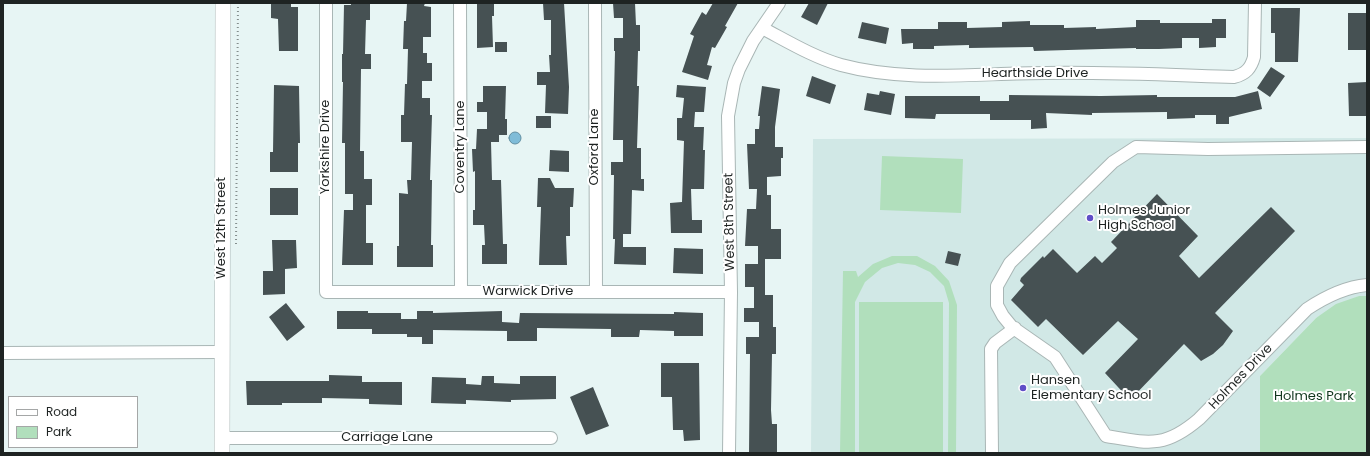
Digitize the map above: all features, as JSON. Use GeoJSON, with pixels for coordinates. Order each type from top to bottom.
{"type":"FeatureCollection","features":[{"type":"Feature","properties":{"kind":"main road","name":"West 12th Street"},"geometry":{"type":"LineString","coordinates":[[222,453],[223,3]]}},
{"type":"Feature","properties":{"kind":"street","name":"Yorkshire Drive"},"geometry":{"type":"LineString","coordinates":[[326,3],[326,292]]}},
{"type":"Feature","properties":{"kind":"street","name":"Coventry Lane"},"geometry":{"type":"LineString","coordinates":[[460,3],[461,292]]}},
{"type":"Feature","properties":{"kind":"street","name":"Oxford Lane"},"geometry":{"type":"LineString","coordinates":[[595,3],[596,292]]}},
{"type":"Feature","properties":{"kind":"street","name":"West 8th Street"},"geometry":{"type":"LineString","coordinates":[[729,453],[731,292],[728,116],[739,68],[745,55],[779,3]]}},
{"type":"Feature","properties":{"kind":"street","name":"Hearthside Drive"},"geometry":{"type":"LineString","coordinates":[[762,28],[802,50],[840,65],[888,74],[922,76],[1046,73],[1234,76],[1244,74],[1252,64],[1254,57],[1255,3]]}},
{"type":"Feature","properties":{"kind":"street"},"geometry":{"type":"LineString","coordinates":[[992,453],[991,349],[995,343],[1014,328],[1003,316],[997,305],[997,286],[1010,263],[1113,162],[1136,147],[1208,149],[1367,147]]}},
{"type":"Feature","properties":{"kind":"street","name":"Holmes Drive"},"geometry":{"type":"LineString","coordinates":[[1014,328],[1055,357],[1106,436],[1145,443],[1174,437],[1186,431],[1200,420],[1306,309],[1340,291],[1352,287],[1367,285]]}},
{"type":"Feature","properties":{"kind":"street","name":"Warwick Drive"},"geometry":{"type":"LineString","coordinates":[[326,292],[731,292]]}},
{"type":"Feature","properties":{"kind":"street"},"geometry":{"type":"LineString","coordinates":[[3,353],[222,352]]}},
{"type":"Feature","properties":{"kind":"street","name":"Carriage Lane"},"geometry":{"type":"LineString","coordinates":[[222,438],[551,438]]}},
{"type":"Feature","properties":{"kind":"street"},"geometry":{"type":"LineString","coordinates":[[1134,441],[1141,453]]}},
{"type":"Feature","properties":{"kind":"shaded area","name":"Holmes Junior High School"},"geometry":{"type":"Polygon","coordinates":[[[1367,138],[1367,296],[1359,296],[1316,318],[1260,376],[1260,453],[811,453],[813,139],[1367,138]]]}},
{"type":"Feature","properties":{"kind":"green space"},"geometry":{"type":"Polygon","coordinates":[[[882,156],[963,159],[961,213],[880,210],[882,156]]]}},
{"type":"Feature","properties":{"kind":"green space"},"geometry":{"type":"Polygon","coordinates":[[[892,256],[917,256],[935,266],[949,281],[957,305],[956,453],[948,453],[949,303],[944,286],[930,272],[915,265],[898,263],[882,268],[865,282],[855,302],[855,453],[840,453],[843,271],[856,271],[858,277],[873,264],[892,256]]]}},
{"type":"Feature","properties":{"kind":"green space","name":"Holmes Park"},"geometry":{"type":"Polygon","coordinates":[[[1359,296],[1367,296],[1367,453],[1260,453],[1260,376],[1316,318],[1336,304],[1359,296]]]}},
{"type":"Feature","properties":{"kind":"green space"},"geometry":{"type":"Polygon","coordinates":[[[859,302],[943,302],[943,453],[859,453],[859,302]]]}},
{"type":"Feature","properties":{"kind":"water"},"geometry":{"type":"Polygon","coordinates":[[[515,132],[519,134],[521,138],[519,142],[515,144],[511,142],[509,138],[511,134],[515,132]]]}},
{"type":"Feature","properties":{"kind":"building"},"geometry":{"type":"Polygon","coordinates":[[[271,3],[291,3],[291,7],[298,7],[298,51],[279,51],[278,19],[271,18],[271,3]]]}},
{"type":"Feature","properties":{"kind":"building"},"geometry":{"type":"Polygon","coordinates":[[[351,3],[370,3],[370,20],[366,20],[365,54],[371,54],[371,69],[361,69],[360,151],[364,151],[364,179],[372,179],[372,205],[366,205],[366,243],[373,243],[373,265],[342,265],[344,210],[353,210],[353,194],[345,194],[345,143],[342,143],[342,54],[344,5],[351,5],[351,3]]]}},
{"type":"Feature","properties":{"kind":"building"},"geometry":{"type":"Polygon","coordinates":[[[407,3],[425,3],[424,6],[431,7],[431,37],[423,37],[423,53],[427,53],[427,63],[432,63],[432,81],[422,81],[422,98],[430,98],[430,115],[432,115],[430,180],[432,180],[431,245],[433,245],[433,267],[397,267],[397,246],[399,246],[399,193],[408,194],[407,180],[411,180],[412,142],[401,142],[401,115],[404,115],[405,84],[407,84],[408,49],[403,49],[404,21],[406,21],[407,3]]]}},
{"type":"Feature","properties":{"kind":"building"},"geometry":{"type":"Polygon","coordinates":[[[477,3],[494,3],[494,16],[492,16],[493,47],[477,48],[477,3]]]}},
{"type":"Feature","properties":{"kind":"building"},"geometry":{"type":"Polygon","coordinates":[[[543,3],[564,3],[569,87],[568,114],[545,113],[546,85],[537,85],[537,72],[550,72],[549,55],[551,55],[551,20],[544,20],[543,3]]]}},
{"type":"Feature","properties":{"kind":"building"},"geometry":{"type":"Polygon","coordinates":[[[613,3],[635,3],[636,25],[640,25],[640,51],[638,51],[637,86],[639,86],[637,148],[641,148],[641,179],[644,179],[644,191],[632,190],[631,234],[623,234],[623,247],[646,247],[646,265],[614,264],[614,175],[611,175],[611,162],[623,162],[623,140],[613,140],[614,38],[623,38],[623,18],[614,18],[613,3]]]}},
{"type":"Feature","properties":{"kind":"building"},"geometry":{"type":"Polygon","coordinates":[[[713,3],[738,3],[715,48],[712,47],[707,65],[712,66],[708,80],[682,72],[694,36],[690,34],[702,12],[706,15],[713,3]]]}},
{"type":"Feature","properties":{"kind":"building"},"geometry":{"type":"Polygon","coordinates":[[[809,3],[828,3],[817,25],[801,17],[809,3]]]}},
{"type":"Feature","properties":{"kind":"building"},"geometry":{"type":"Polygon","coordinates":[[[1271,8],[1300,8],[1298,62],[1275,62],[1275,33],[1271,33],[1271,8]]]}},
{"type":"Feature","properties":{"kind":"building"},"geometry":{"type":"Polygon","coordinates":[[[1348,13],[1367,13],[1367,50],[1348,50],[1348,13]]]}},
{"type":"Feature","properties":{"kind":"building"},"geometry":{"type":"Polygon","coordinates":[[[1212,19],[1226,19],[1226,38],[1216,38],[1216,47],[1199,48],[1199,38],[1182,38],[1182,48],[1159,49],[1136,48],[1034,51],[1033,47],[969,48],[969,45],[934,46],[934,49],[913,49],[913,43],[902,44],[901,29],[938,29],[938,22],[967,22],[967,28],[1002,27],[1002,22],[1030,21],[1030,25],[1064,25],[1064,28],[1096,27],[1096,29],[1136,27],[1136,20],[1160,20],[1160,23],[1212,23],[1212,19]]]}},
{"type":"Feature","properties":{"kind":"building"},"geometry":{"type":"Polygon","coordinates":[[[862,22],[889,28],[886,44],[858,38],[862,22]]]}},
{"type":"Feature","properties":{"kind":"building"},"geometry":{"type":"Polygon","coordinates":[[[495,42],[507,42],[507,52],[495,52],[495,42]]]}},
{"type":"Feature","properties":{"kind":"building"},"geometry":{"type":"Polygon","coordinates":[[[1271,67],[1285,76],[1270,97],[1257,88],[1271,67]]]}},
{"type":"Feature","properties":{"kind":"building"},"geometry":{"type":"Polygon","coordinates":[[[812,76],[836,85],[830,104],[806,96],[812,76]]]}},
{"type":"Feature","properties":{"kind":"building"},"geometry":{"type":"Polygon","coordinates":[[[1367,82],[1367,116],[1349,116],[1348,83],[1367,82]]]}},
{"type":"Feature","properties":{"kind":"building"},"geometry":{"type":"Polygon","coordinates":[[[274,85],[299,86],[300,143],[298,143],[298,172],[270,172],[270,152],[273,152],[274,85]]]}},
{"type":"Feature","properties":{"kind":"building"},"geometry":{"type":"Polygon","coordinates":[[[677,85],[706,87],[704,112],[695,112],[694,127],[704,127],[704,189],[691,189],[692,220],[702,220],[702,233],[671,233],[670,203],[682,202],[684,141],[677,140],[677,118],[682,118],[684,98],[676,97],[677,85]]]}},
{"type":"Feature","properties":{"kind":"building"},"geometry":{"type":"Polygon","coordinates":[[[483,86],[506,86],[505,119],[507,119],[507,135],[499,135],[499,142],[491,142],[492,180],[501,180],[503,244],[507,244],[507,264],[482,264],[482,245],[485,245],[484,225],[473,225],[473,210],[475,210],[475,171],[473,172],[472,149],[476,149],[477,129],[487,129],[487,112],[477,112],[477,102],[483,102],[483,86]]]}},
{"type":"Feature","properties":{"kind":"building"},"geometry":{"type":"Polygon","coordinates":[[[762,86],[780,89],[775,127],[775,147],[783,147],[783,158],[781,158],[781,176],[767,177],[767,195],[771,195],[771,229],[781,229],[781,259],[765,259],[765,295],[773,295],[773,327],[776,327],[776,354],[772,354],[771,410],[772,424],[777,424],[777,453],[749,453],[750,354],[746,354],[746,337],[759,337],[759,322],[744,322],[744,308],[754,308],[754,287],[745,287],[745,264],[758,264],[758,246],[745,246],[747,209],[756,209],[757,189],[749,189],[747,144],[755,144],[755,129],[759,129],[760,116],[758,116],[762,86]]]}},
{"type":"Feature","properties":{"kind":"building"},"geometry":{"type":"Polygon","coordinates":[[[880,91],[895,94],[891,115],[864,110],[867,93],[879,95],[880,91]]]}},
{"type":"Feature","properties":{"kind":"building"},"geometry":{"type":"Polygon","coordinates":[[[1258,91],[1262,109],[1229,117],[1229,124],[1216,124],[1216,115],[1195,115],[1195,118],[1167,119],[1167,112],[1092,113],[1092,115],[1046,113],[1047,128],[1031,129],[1031,120],[990,120],[990,114],[936,114],[935,119],[905,118],[905,96],[980,96],[980,101],[1009,101],[1009,95],[1157,95],[1157,97],[1235,97],[1258,91]]]}},
{"type":"Feature","properties":{"kind":"building"},"geometry":{"type":"Polygon","coordinates":[[[536,116],[551,116],[551,128],[536,128],[536,116]]]}},
{"type":"Feature","properties":{"kind":"building"},"geometry":{"type":"Polygon","coordinates":[[[550,150],[569,151],[569,172],[549,171],[550,150]]]}},
{"type":"Feature","properties":{"kind":"building"},"geometry":{"type":"Polygon","coordinates":[[[538,178],[550,178],[555,188],[574,188],[573,207],[570,207],[570,236],[566,236],[567,265],[539,265],[541,207],[537,207],[538,178]]]}},
{"type":"Feature","properties":{"kind":"building"},"geometry":{"type":"Polygon","coordinates":[[[270,188],[298,188],[298,215],[270,215],[270,188]]]}},
{"type":"Feature","properties":{"kind":"building"},"geometry":{"type":"Polygon","coordinates":[[[1157,194],[1198,236],[1179,256],[1199,278],[1271,207],[1295,231],[1215,313],[1233,331],[1223,345],[1213,354],[1201,361],[1184,344],[1130,400],[1105,373],[1138,339],[1118,321],[1083,355],[1046,319],[1038,327],[1011,300],[1024,285],[1020,281],[1021,278],[1043,256],[1044,258],[1053,249],[1077,273],[1095,256],[1102,263],[1117,248],[1111,242],[1157,194]]]}},
{"type":"Feature","properties":{"kind":"building"},"geometry":{"type":"Polygon","coordinates":[[[272,240],[296,240],[297,268],[285,269],[285,294],[263,295],[263,271],[273,271],[272,240]]]}},
{"type":"Feature","properties":{"kind":"building"},"geometry":{"type":"Polygon","coordinates":[[[674,248],[703,249],[703,274],[673,273],[674,248]]]}},
{"type":"Feature","properties":{"kind":"building"},"geometry":{"type":"Polygon","coordinates":[[[948,251],[961,254],[958,266],[945,263],[948,251]]]}},
{"type":"Feature","properties":{"kind":"building"},"geometry":{"type":"Polygon","coordinates":[[[286,303],[305,327],[287,341],[269,317],[286,303]]]}},
{"type":"Feature","properties":{"kind":"building"},"geometry":{"type":"Polygon","coordinates":[[[337,311],[401,313],[401,319],[417,319],[417,311],[433,311],[433,313],[502,311],[502,322],[519,323],[520,313],[703,313],[703,336],[674,336],[674,331],[640,330],[639,337],[611,337],[611,329],[537,328],[537,341],[507,341],[507,331],[433,330],[433,344],[422,344],[422,337],[407,337],[407,334],[372,334],[372,329],[337,329],[337,311]]]}},
{"type":"Feature","properties":{"kind":"building"},"geometry":{"type":"Polygon","coordinates":[[[661,363],[699,363],[700,440],[684,441],[683,430],[673,430],[672,397],[661,397],[661,363]]]}},
{"type":"Feature","properties":{"kind":"building"},"geometry":{"type":"Polygon","coordinates":[[[329,375],[362,376],[362,382],[402,382],[402,405],[369,404],[369,399],[322,398],[322,403],[247,405],[246,381],[329,381],[329,375]]]}},
{"type":"Feature","properties":{"kind":"building"},"geometry":{"type":"Polygon","coordinates":[[[482,376],[494,376],[494,383],[520,384],[520,376],[556,376],[556,399],[511,400],[511,402],[466,400],[466,404],[431,403],[432,377],[466,378],[466,384],[481,385],[482,376]]]}},
{"type":"Feature","properties":{"kind":"building"},"geometry":{"type":"Polygon","coordinates":[[[593,387],[609,426],[586,435],[570,397],[593,387]]]}},
{"type":"Feature","properties":{"kind":"place","name":"Holmes Junior High School"},"geometry":{"type":"Point","coordinates":[1090,218]}},
{"type":"Feature","properties":{"kind":"place","name":"Hansen Elementary School"},"geometry":{"type":"Point","coordinates":[1023,388]}}]}
